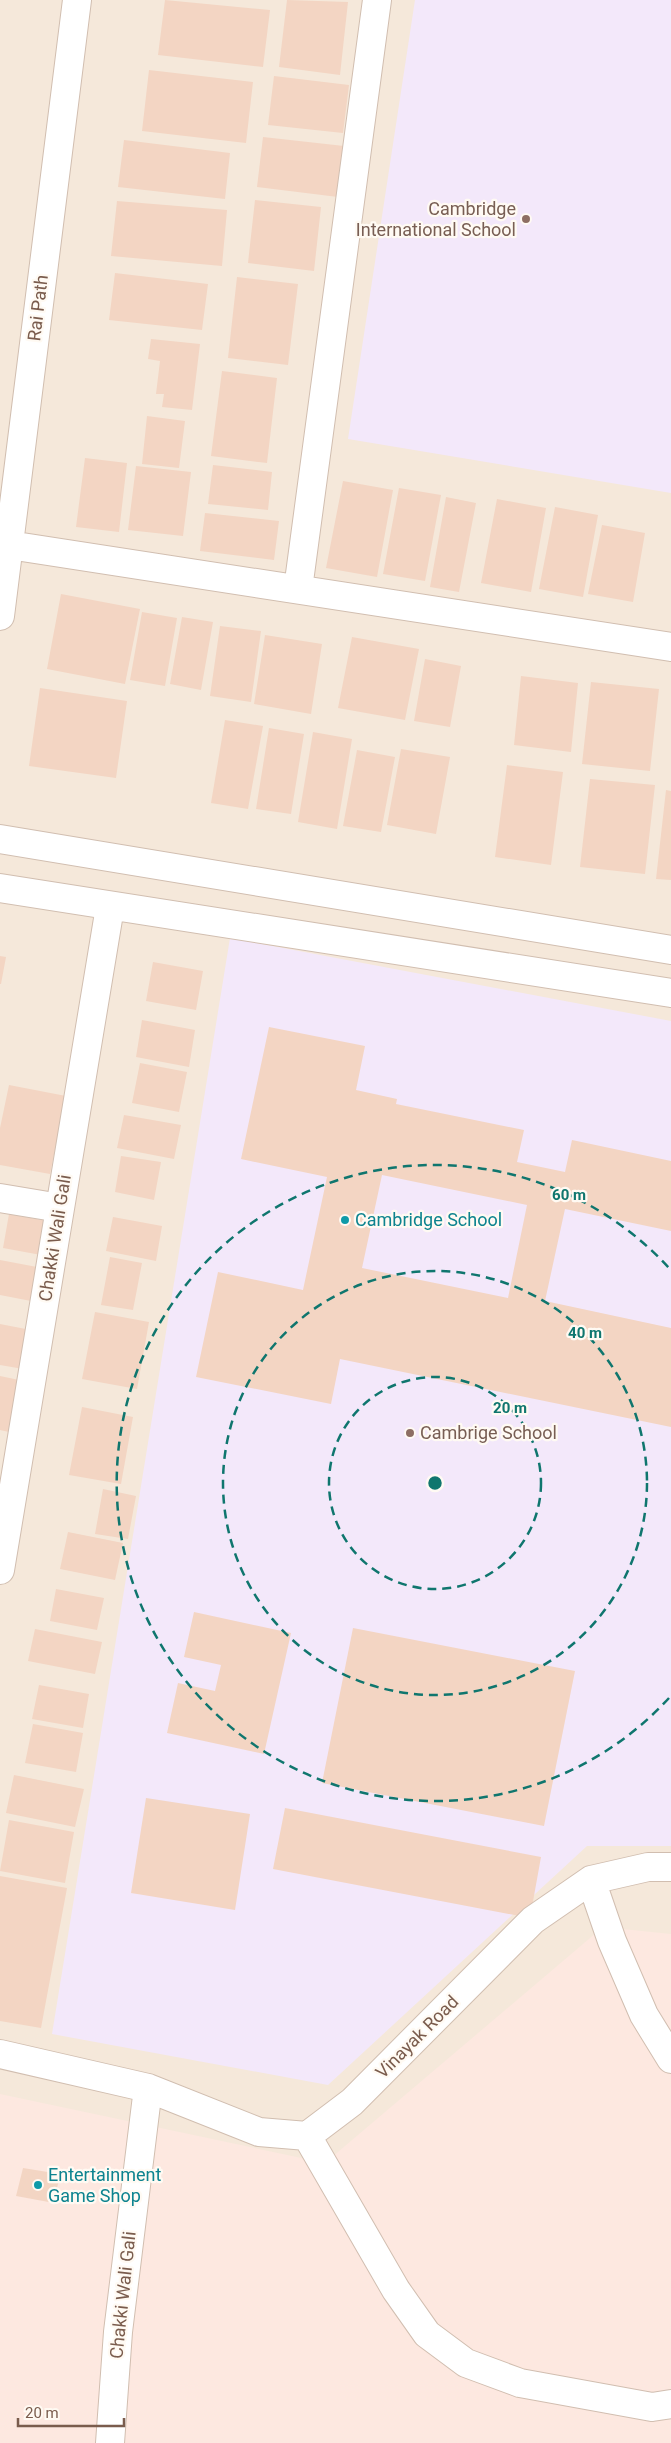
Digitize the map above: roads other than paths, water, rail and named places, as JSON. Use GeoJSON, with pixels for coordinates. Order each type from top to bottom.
{"type":"FeatureCollection","features":[{"type":"Feature","properties":{"kind":"street","name":"Rai Path"},"geometry":{"type":"LineString","coordinates":[[0,616],[77,0]]}},
{"type":"Feature","properties":{"kind":"street"},"geometry":{"type":"LineString","coordinates":[[298,589],[378,0]]}},
{"type":"Feature","properties":{"kind":"street"},"geometry":{"type":"LineString","coordinates":[[9,545],[671,646]]}},
{"type":"Feature","properties":{"kind":"street"},"geometry":{"type":"LineString","coordinates":[[0,839],[671,950]]}},
{"type":"Feature","properties":{"kind":"street"},"geometry":{"type":"LineString","coordinates":[[0,888],[671,993]]}},
{"type":"Feature","properties":{"kind":"street","name":"Chakki Wali Gali"},"geometry":{"type":"LineString","coordinates":[[1,1555],[110,906]]}},
{"type":"Feature","properties":{"kind":"street"},"geometry":{"type":"LineString","coordinates":[[0,1198],[60,1208]]}},
{"type":"Feature","properties":{"kind":"street","name":"Vinayak Road"},"geometry":{"type":"LineString","coordinates":[[307,2136],[352,2102],[533,1920],[591,1880],[648,1867],[671,1867]]}},
{"type":"Feature","properties":{"kind":"street"},"geometry":{"type":"LineString","coordinates":[[591,1880],[612,1941],[644,2015],[671,2059]]}},
{"type":"Feature","properties":{"kind":"street"},"geometry":{"type":"LineString","coordinates":[[0,2054],[148,2088],[259,2132],[307,2136],[396,2290],[427,2334],[466,2363],[520,2383],[652,2407],[671,2404]]}},
{"type":"Feature","properties":{"kind":"street","name":"Chakki Wali Gali"},"geometry":{"type":"LineString","coordinates":[[110,2443],[118,2332],[148,2088]]}},
{"type":"Feature","properties":{"kind":"place","name":"Cambridge International School"},"geometry":{"type":"Point","coordinates":[526,219]}},
{"type":"Feature","properties":{"kind":"place","name":"Cambridge School"},"geometry":{"type":"Point","coordinates":[345,1220]}},
{"type":"Feature","properties":{"kind":"place","name":"Cambrige School"},"geometry":{"type":"Point","coordinates":[410,1433]}},
{"type":"Feature","properties":{"kind":"place","name":"Entertainment Game Shop"},"geometry":{"type":"Point","coordinates":[38,2185]}}]}
